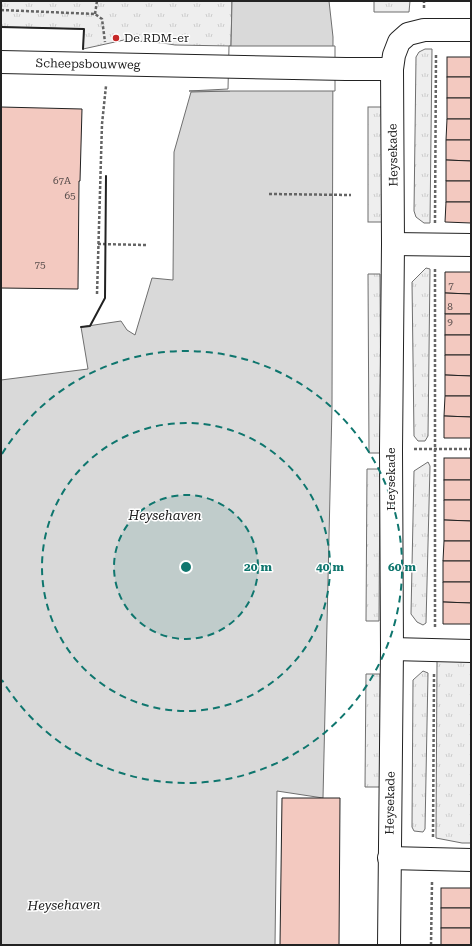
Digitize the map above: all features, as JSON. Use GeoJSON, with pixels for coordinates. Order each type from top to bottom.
{"type":"FeatureCollection","features":[{"type":"Feature","properties":{"kind":"street","name":"Heysekade"},"geometry":{"type":"LineString","coordinates":[[389,945],[392,649],[391,450],[394,244],[392,69],[394,55],[399,42],[408,34],[430,30],[471,30]]}},
{"type":"Feature","properties":{"kind":"street","name":"Scheepsbouwweg"},"geometry":{"type":"LineString","coordinates":[[1,62],[392,69]]}},
{"type":"Feature","properties":{"kind":"street"},"geometry":{"type":"LineString","coordinates":[[394,244],[471,245]]}},
{"type":"Feature","properties":{"kind":"street"},"geometry":{"type":"LineString","coordinates":[[392,649],[471,651]]}},
{"type":"Feature","properties":{"kind":"street"},"geometry":{"type":"LineString","coordinates":[[389,858],[471,860]]}},
{"type":"Feature","properties":{"kind":"path"},"geometry":{"type":"LineString","coordinates":[[95,14],[97,1]]}},
{"type":"Feature","properties":{"kind":"path"},"geometry":{"type":"LineString","coordinates":[[1,10],[95,14],[102,19],[108,64],[102,124],[97,294]]}},
{"type":"Feature","properties":{"kind":"path"},"geometry":{"type":"LineString","coordinates":[[430,30],[435,245],[435,650],[431,945]]}},
{"type":"Feature","properties":{"kind":"path"},"geometry":{"type":"LineString","coordinates":[[269,194],[351,195]]}},
{"type":"Feature","properties":{"kind":"path"},"geometry":{"type":"LineString","coordinates":[[98,244],[146,245]]}},
{"type":"Feature","properties":{"kind":"path"},"geometry":{"type":"LineString","coordinates":[[391,450],[471,449]]}},
{"type":"Feature","properties":{"kind":"green space"},"geometry":{"type":"Polygon","coordinates":[[[1,1],[232,1],[231,46],[175,45],[124,40],[83,49],[84,29],[1,27],[1,1]]]}},
{"type":"Feature","properties":{"kind":"green space"},"geometry":{"type":"Polygon","coordinates":[[[374,1],[410,1],[409,12],[374,12],[374,1]]]}},
{"type":"Feature","properties":{"kind":"green space"},"geometry":{"type":"Polygon","coordinates":[[[425,49],[432,49],[430,223],[424,223],[416,217],[414,211],[416,57],[419,52],[425,49]]]}},
{"type":"Feature","properties":{"kind":"green space"},"geometry":{"type":"Polygon","coordinates":[[[368,107],[382,107],[382,222],[368,222],[368,107]]]}},
{"type":"Feature","properties":{"kind":"green space"},"geometry":{"type":"Polygon","coordinates":[[[426,268],[430,269],[428,436],[425,441],[418,441],[414,436],[412,282],[426,268]]]}},
{"type":"Feature","properties":{"kind":"green space"},"geometry":{"type":"Polygon","coordinates":[[[368,274],[380,274],[381,453],[369,453],[368,274]]]}},
{"type":"Feature","properties":{"kind":"green space"},"geometry":{"type":"Polygon","coordinates":[[[428,462],[430,466],[426,623],[423,625],[417,622],[411,614],[414,471],[428,462]]]}},
{"type":"Feature","properties":{"kind":"green space"},"geometry":{"type":"Polygon","coordinates":[[[367,469],[380,469],[379,621],[366,621],[367,469]]]}},
{"type":"Feature","properties":{"kind":"green space"},"geometry":{"type":"Polygon","coordinates":[[[437,661],[471,661],[471,843],[462,843],[436,838],[437,661]]]}},
{"type":"Feature","properties":{"kind":"green space"},"geometry":{"type":"Polygon","coordinates":[[[423,671],[428,673],[425,829],[423,832],[414,831],[412,827],[413,680],[423,671]]]}},
{"type":"Feature","properties":{"kind":"green space"},"geometry":{"type":"Polygon","coordinates":[[[366,674],[380,674],[380,787],[365,787],[366,674]]]}},
{"type":"Feature","properties":{"kind":"water","name":"Heysehaven"},"geometry":{"type":"Polygon","coordinates":[[[232,1],[329,1],[333,37],[332,407],[323,798],[277,791],[275,945],[1,945],[1,380],[88,369],[81,327],[121,321],[127,330],[135,335],[152,278],[173,280],[174,152],[191,92],[230,91],[232,1]]]}},
{"type":"Feature","properties":{"kind":"pier"},"geometry":{"type":"Polygon","coordinates":[[[229,46],[335,46],[335,91],[189,91],[228,89],[229,46]]]}},
{"type":"Feature","properties":{"kind":"building"},"geometry":{"type":"Polygon","coordinates":[[[447,57],[471,57],[471,77],[447,77],[447,57]]]}},
{"type":"Feature","properties":{"kind":"building"},"geometry":{"type":"Polygon","coordinates":[[[447,77],[471,77],[471,98],[447,98],[447,77]]]}},
{"type":"Feature","properties":{"kind":"building"},"geometry":{"type":"Polygon","coordinates":[[[447,98],[471,98],[471,119],[447,119],[447,98]]]}},
{"type":"Feature","properties":{"kind":"building"},"geometry":{"type":"Polygon","coordinates":[[[1,107],[82,109],[79,181],[78,289],[1,288],[1,107]]]}},
{"type":"Feature","properties":{"kind":"building"},"geometry":{"type":"Polygon","coordinates":[[[447,119],[471,119],[471,140],[446,140],[447,119]]]}},
{"type":"Feature","properties":{"kind":"building"},"geometry":{"type":"Polygon","coordinates":[[[446,140],[471,140],[471,161],[446,160],[446,140]]]}},
{"type":"Feature","properties":{"kind":"building"},"geometry":{"type":"Polygon","coordinates":[[[446,160],[471,161],[471,181],[446,181],[446,160]]]}},
{"type":"Feature","properties":{"kind":"building"},"geometry":{"type":"Polygon","coordinates":[[[446,181],[471,181],[471,202],[446,202],[446,181]]]}},
{"type":"Feature","properties":{"kind":"building"},"geometry":{"type":"Polygon","coordinates":[[[446,202],[471,202],[471,223],[445,222],[446,202]]]}},
{"type":"Feature","properties":{"kind":"building"},"geometry":{"type":"Polygon","coordinates":[[[445,272],[471,272],[471,294],[445,293],[445,272]]]}},
{"type":"Feature","properties":{"kind":"building"},"geometry":{"type":"Polygon","coordinates":[[[445,293],[471,294],[471,314],[445,314],[445,293]]]}},
{"type":"Feature","properties":{"kind":"building"},"geometry":{"type":"Polygon","coordinates":[[[445,314],[471,314],[471,335],[445,335],[445,314]]]}},
{"type":"Feature","properties":{"kind":"building"},"geometry":{"type":"Polygon","coordinates":[[[445,335],[471,335],[471,355],[445,355],[445,335]]]}},
{"type":"Feature","properties":{"kind":"building"},"geometry":{"type":"Polygon","coordinates":[[[445,355],[471,355],[471,376],[445,375],[445,355]]]}},
{"type":"Feature","properties":{"kind":"building"},"geometry":{"type":"Polygon","coordinates":[[[445,375],[471,376],[471,396],[445,396],[445,375]]]}},
{"type":"Feature","properties":{"kind":"building"},"geometry":{"type":"Polygon","coordinates":[[[445,396],[471,396],[471,417],[444,416],[445,396]]]}},
{"type":"Feature","properties":{"kind":"building"},"geometry":{"type":"Polygon","coordinates":[[[444,416],[471,417],[471,438],[444,438],[444,416]]]}},
{"type":"Feature","properties":{"kind":"building"},"geometry":{"type":"Polygon","coordinates":[[[444,458],[471,458],[471,480],[444,480],[444,458]]]}},
{"type":"Feature","properties":{"kind":"building"},"geometry":{"type":"Polygon","coordinates":[[[444,480],[471,480],[471,500],[444,500],[444,480]]]}},
{"type":"Feature","properties":{"kind":"building"},"geometry":{"type":"Polygon","coordinates":[[[444,500],[471,500],[471,521],[444,520],[444,500]]]}},
{"type":"Feature","properties":{"kind":"building"},"geometry":{"type":"Polygon","coordinates":[[[444,520],[471,521],[471,541],[444,541],[444,520]]]}},
{"type":"Feature","properties":{"kind":"building"},"geometry":{"type":"Polygon","coordinates":[[[444,541],[471,541],[471,561],[443,561],[444,541]]]}},
{"type":"Feature","properties":{"kind":"building"},"geometry":{"type":"Polygon","coordinates":[[[443,561],[471,561],[471,582],[443,582],[443,561]]]}},
{"type":"Feature","properties":{"kind":"building"},"geometry":{"type":"Polygon","coordinates":[[[443,582],[471,582],[471,603],[443,602],[443,582]]]}},
{"type":"Feature","properties":{"kind":"building"},"geometry":{"type":"Polygon","coordinates":[[[443,602],[471,603],[471,624],[443,624],[443,602]]]}},
{"type":"Feature","properties":{"kind":"building"},"geometry":{"type":"Polygon","coordinates":[[[282,798],[340,798],[339,945],[280,945],[282,798]]]}},
{"type":"Feature","properties":{"kind":"building"},"geometry":{"type":"Polygon","coordinates":[[[441,888],[471,888],[471,908],[441,908],[441,888]]]}},
{"type":"Feature","properties":{"kind":"building"},"geometry":{"type":"Polygon","coordinates":[[[441,908],[471,908],[471,928],[441,928],[441,908]]]}},
{"type":"Feature","properties":{"kind":"building"},"geometry":{"type":"Polygon","coordinates":[[[441,928],[471,928],[471,945],[441,945],[441,928]]]}},
{"type":"Feature","properties":{"kind":"wall"},"geometry":{"type":"LineString","coordinates":[[1,27],[84,29],[83,49]]}},
{"type":"Feature","properties":{"kind":"wall"},"geometry":{"type":"LineString","coordinates":[[81,327],[90,326],[105,298],[106,176]]}},
{"type":"Feature","properties":{"kind":"place","name":"De RDM-er"},"geometry":{"type":"Point","coordinates":[116,38]}}]}
